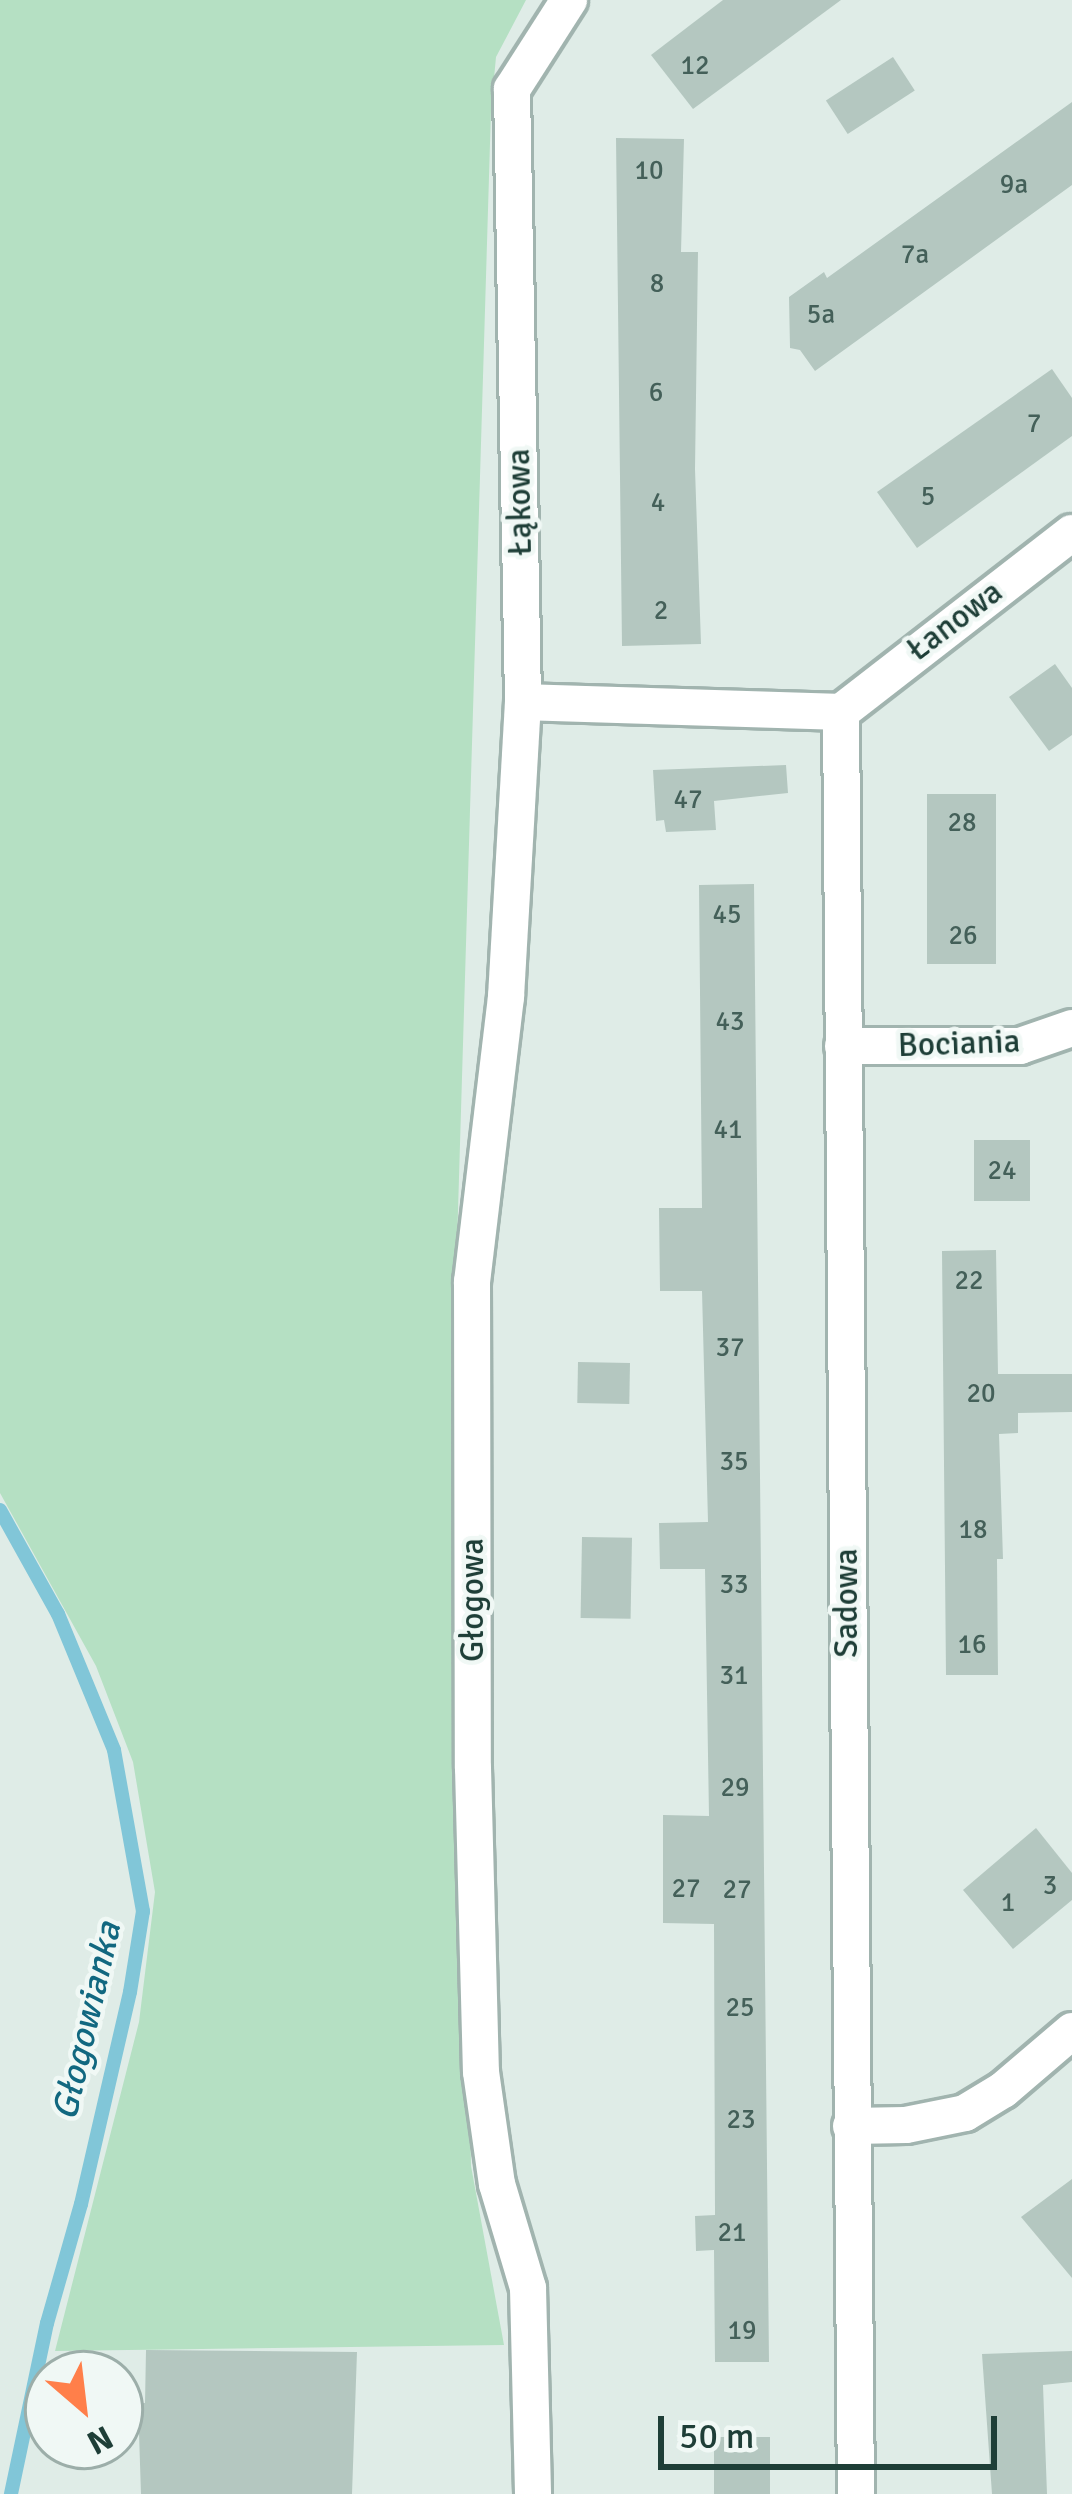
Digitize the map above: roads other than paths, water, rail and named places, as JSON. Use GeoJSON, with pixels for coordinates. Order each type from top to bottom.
{"type":"FeatureCollection","features":[{"type":"Feature","properties":{"kind":"street","name":"Łąkowa"},"geometry":{"type":"LineString","coordinates":[[523,703],[512,89],[568,0]]}},
{"type":"Feature","properties":{"kind":"street","name":"Łanowa"},"geometry":{"type":"LineString","coordinates":[[841,712],[1072,533]]}},
{"type":"Feature","properties":{"kind":"street"},"geometry":{"type":"LineString","coordinates":[[523,703],[841,712]]}},
{"type":"Feature","properties":{"kind":"street","name":"Głogowa"},"geometry":{"type":"LineString","coordinates":[[523,703],[506,997],[472,1281],[473,1768],[481,2072],[497,2184],[528,2288],[533,2494]]}},
{"type":"Feature","properties":{"kind":"street","name":"Sadowa"},"geometry":{"type":"LineString","coordinates":[[841,712],[856,2494]]}},
{"type":"Feature","properties":{"kind":"street","name":"Bociania"},"geometry":{"type":"LineString","coordinates":[[843,1046],[1021,1046],[1072,1028]]}},
{"type":"Feature","properties":{"kind":"street"},"geometry":{"type":"LineString","coordinates":[[851,2126],[906,2125],[965,2113],[1003,2090],[1072,2032]]}},
{"type":"Feature","properties":{"kind":"waterway","name":"Głogowianka"},"geometry":{"type":"LineString","coordinates":[[0,1510],[58,1614],[114,1750],[143,1911],[130,1992],[81,2204],[47,2323],[11,2494]]}}]}
